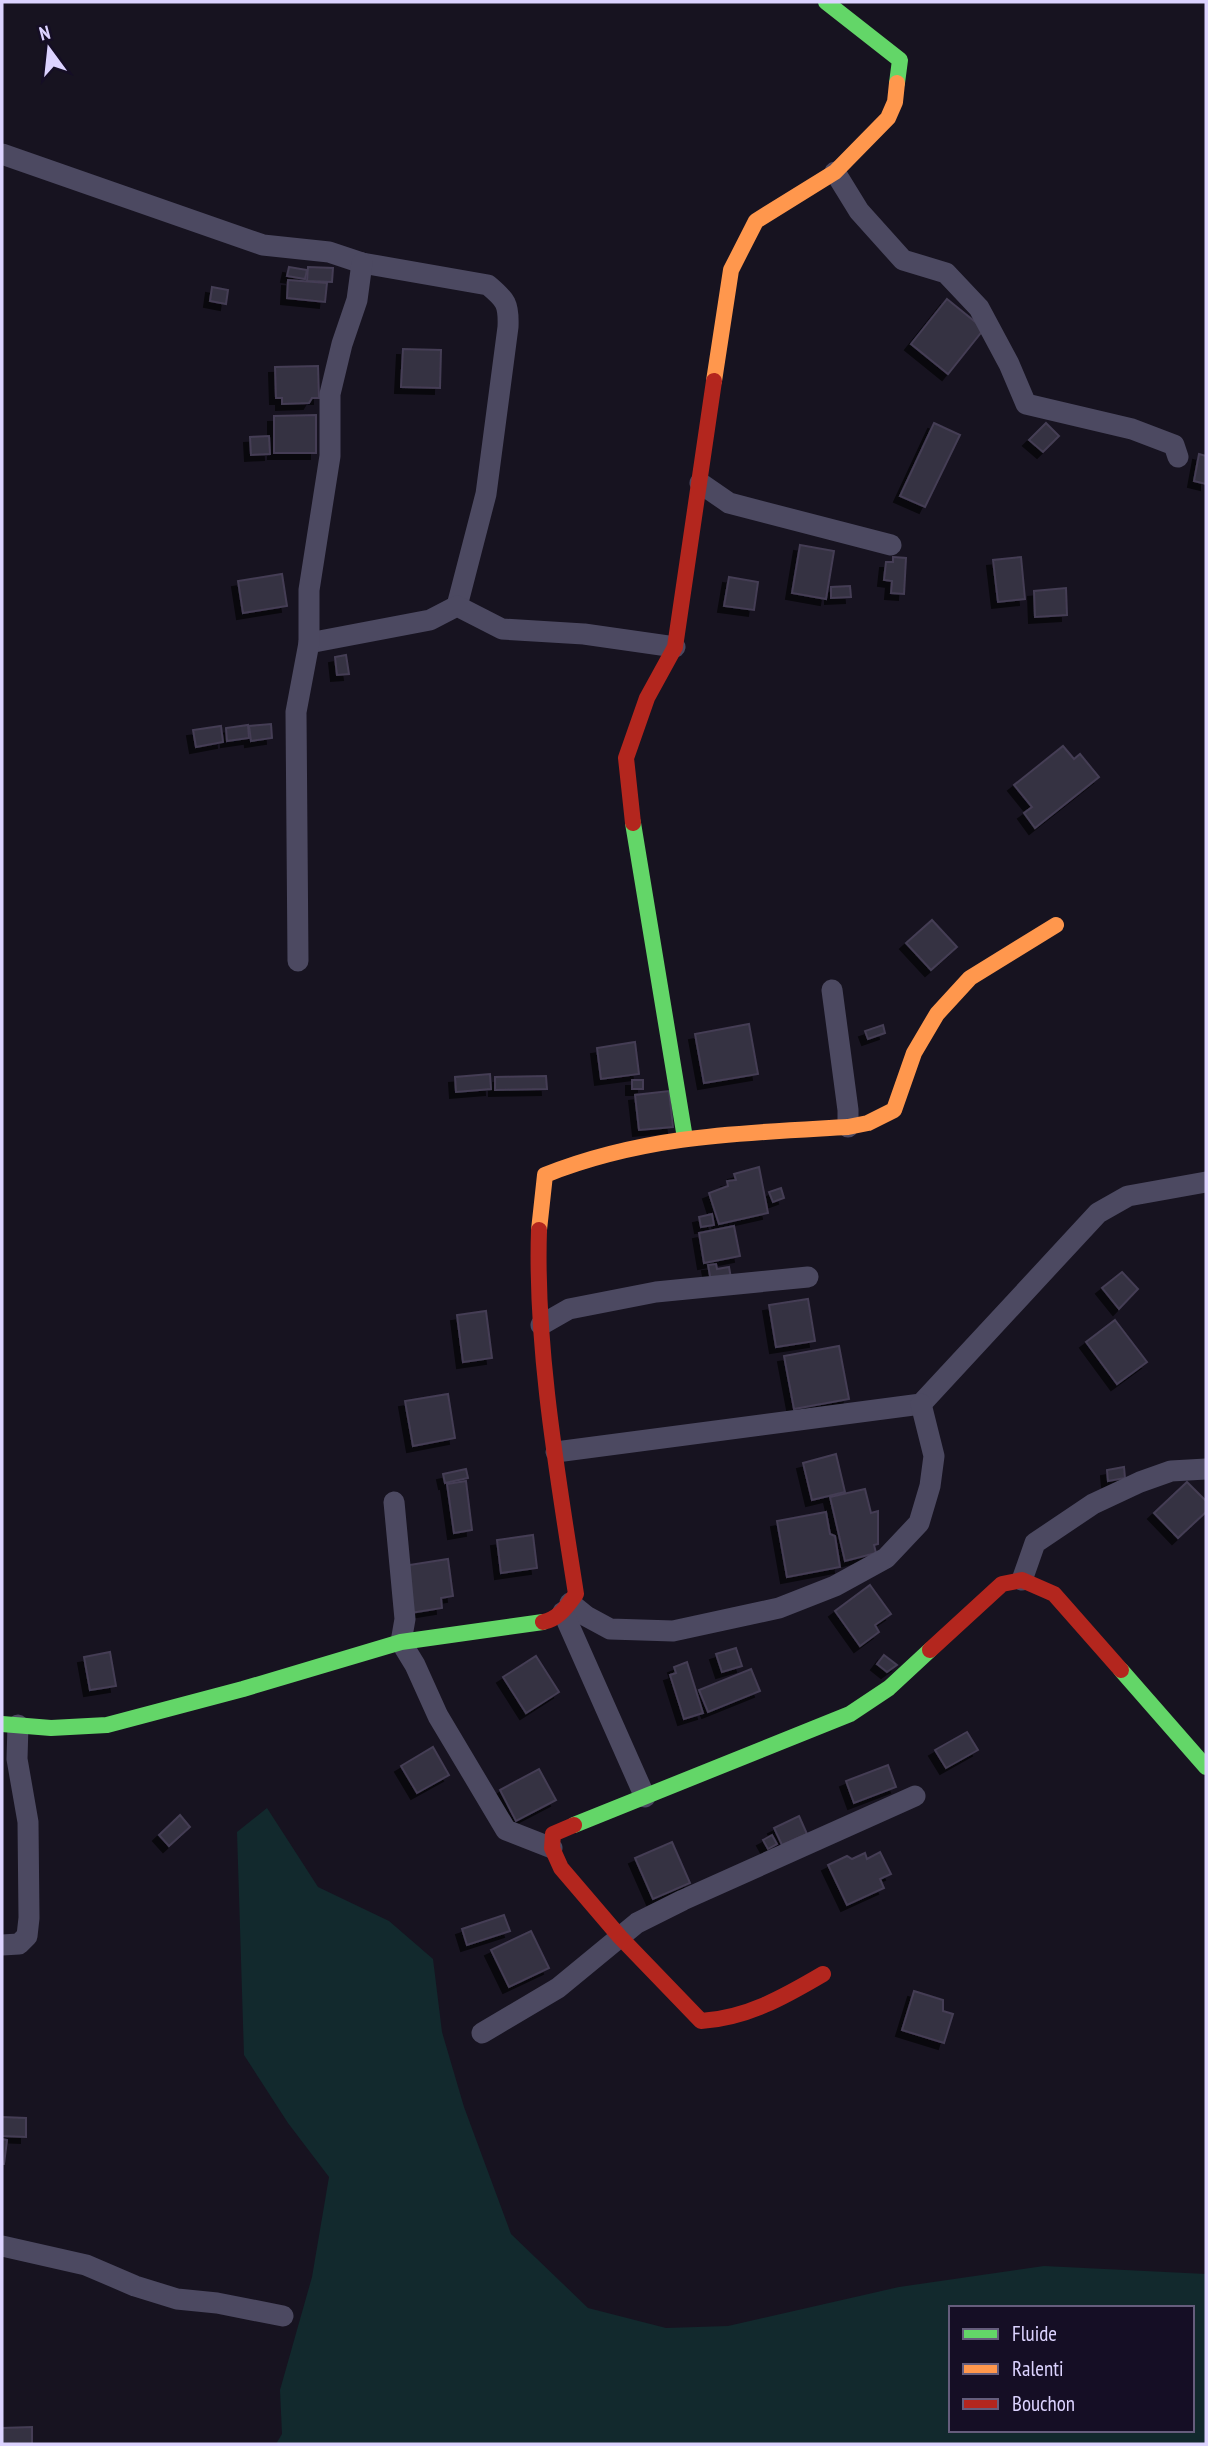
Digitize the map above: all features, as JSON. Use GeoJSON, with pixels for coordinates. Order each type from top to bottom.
{"type":"FeatureCollection","features":[{"type":"Feature","properties":{"kind":"street"},"geometry":{"type":"LineString","coordinates":[[685,1138],[633,826],[626,758],[647,698],[676,647],[731,270],[756,221],[835,172],[888,118],[895,102],[900,60],[826,2]]}},
{"type":"Feature","properties":{"kind":"street"},"geometry":{"type":"LineString","coordinates":[[2,154],[263,246],[329,252],[362,263],[488,285],[501,296],[509,308],[486,494],[457,606],[430,620],[309,643]]}},
{"type":"Feature","properties":{"kind":"street"},"geometry":{"type":"LineString","coordinates":[[835,172],[859,211],[903,260],[946,273],[979,308],[1009,363],[1026,404],[1132,429],[1174,445],[1178,457]]}},
{"type":"Feature","properties":{"kind":"street"},"geometry":{"type":"LineString","coordinates":[[298,961],[296,712],[309,643],[309,590],[330,456],[330,394],[342,344],[357,300],[362,263]]}},
{"type":"Feature","properties":{"kind":"street"},"geometry":{"type":"LineString","coordinates":[[700,482],[729,503],[891,545]]}},
{"type":"Feature","properties":{"kind":"street"},"geometry":{"type":"LineString","coordinates":[[457,606],[502,629],[584,634],[676,647]]}},
{"type":"Feature","properties":{"kind":"street"},"geometry":{"type":"LineString","coordinates":[[2,1945],[19,1944],[27,1936],[29,1917],[28,1822],[10,1725],[51,1728],[107,1725],[243,1689],[401,1642],[549,1621],[566,1607],[576,1594],[555,1452],[541,1325],[538,1210],[545,1175],[574,1162],[685,1138],[848,1127],[868,1123],[894,1110],[914,1053],[937,1014],[970,978],[1056,925]]}},
{"type":"Feature","properties":{"kind":"street"},"geometry":{"type":"LineString","coordinates":[[832,990],[848,1127]]}},
{"type":"Feature","properties":{"kind":"street"},"geometry":{"type":"LineString","coordinates":[[555,1452],[920,1404],[1098,1213],[1128,1196],[1206,1182]]}},
{"type":"Feature","properties":{"kind":"street"},"geometry":{"type":"LineString","coordinates":[[541,1325],[569,1308],[656,1292],[808,1277]]}},
{"type":"Feature","properties":{"kind":"street"},"geometry":{"type":"LineString","coordinates":[[566,1607],[610,1629],[673,1631],[779,1608],[835,1586],[886,1558],[919,1523],[930,1486],[934,1456],[920,1404]]}},
{"type":"Feature","properties":{"kind":"street"},"geometry":{"type":"LineString","coordinates":[[1022,1580],[1035,1543],[1093,1504],[1139,1482],[1171,1471],[1206,1469]]}},
{"type":"Feature","properties":{"kind":"street"},"geometry":{"type":"LineString","coordinates":[[394,1502],[405,1619],[401,1642],[415,1665],[438,1716],[506,1830],[552,1848]]}},
{"type":"Feature","properties":{"kind":"street"},"geometry":{"type":"LineString","coordinates":[[823,1974],[757,2011],[723,2021],[701,2021],[620,1937],[561,1868],[552,1848],[553,1834],[850,1714],[889,1688],[1002,1584],[1022,1580],[1054,1594],[1206,1767]]}},
{"type":"Feature","properties":{"kind":"street"},"geometry":{"type":"LineString","coordinates":[[566,1607],[645,1797]]}},
{"type":"Feature","properties":{"kind":"street"},"geometry":{"type":"LineString","coordinates":[[482,2033],[558,1987],[637,1923],[915,1796]]}},
{"type":"Feature","properties":{"kind":"street"},"geometry":{"type":"LineString","coordinates":[[2,2246],[86,2265],[135,2286],[177,2299],[217,2303],[283,2316]]}},
{"type":"Feature","properties":{"kind":"green space"},"geometry":{"type":"Polygon","coordinates":[[[267,1808],[318,1887],[389,1921],[433,1959],[442,2032],[464,2107],[511,2234],[588,2308],[666,2328],[728,2326],[899,2287],[1044,2266],[1206,2274],[1206,2444],[276,2444],[282,2434],[280,2390],[312,2277],[329,2177],[288,2123],[244,2055],[237,1832],[267,1808]]]}},
{"type":"Feature","properties":{"kind":"building"},"geometry":{"type":"Polygon","coordinates":[[[289,267],[307,270],[305,279],[287,276],[289,267]]]}},
{"type":"Feature","properties":{"kind":"building"},"geometry":{"type":"Polygon","coordinates":[[[308,267],[333,268],[332,282],[307,281],[308,267]]]}},
{"type":"Feature","properties":{"kind":"building"},"geometry":{"type":"Polygon","coordinates":[[[288,280],[327,283],[325,302],[287,298],[288,280]]]}},
{"type":"Feature","properties":{"kind":"building"},"geometry":{"type":"Polygon","coordinates":[[[212,287],[228,290],[226,304],[210,301],[212,287]]]}},
{"type":"Feature","properties":{"kind":"building"},"geometry":{"type":"Polygon","coordinates":[[[947,299],[984,329],[948,374],[911,344],[947,299]]]}},
{"type":"Feature","properties":{"kind":"building"},"geometry":{"type":"Polygon","coordinates":[[[403,349],[441,350],[440,388],[401,387],[403,349]]]}},
{"type":"Feature","properties":{"kind":"building"},"geometry":{"type":"Polygon","coordinates":[[[318,366],[319,398],[312,398],[309,403],[282,404],[282,398],[276,398],[275,367],[318,366]]]}},
{"type":"Feature","properties":{"kind":"building"},"geometry":{"type":"Polygon","coordinates":[[[316,415],[316,453],[274,453],[274,416],[316,415]]]}},
{"type":"Feature","properties":{"kind":"building"},"geometry":{"type":"Polygon","coordinates":[[[934,423],[960,435],[925,507],[900,496],[934,423]]]}},
{"type":"Feature","properties":{"kind":"building"},"geometry":{"type":"Polygon","coordinates":[[[1046,423],[1059,436],[1043,452],[1029,440],[1046,423]]]}},
{"type":"Feature","properties":{"kind":"building"},"geometry":{"type":"Polygon","coordinates":[[[269,436],[270,454],[251,455],[250,437],[269,436]]]}},
{"type":"Feature","properties":{"kind":"building"},"geometry":{"type":"Polygon","coordinates":[[[1199,454],[1206,456],[1206,484],[1194,481],[1199,454]]]}},
{"type":"Feature","properties":{"kind":"building"},"geometry":{"type":"Polygon","coordinates":[[[800,545],[834,551],[826,599],[792,593],[800,545]]]}},
{"type":"Feature","properties":{"kind":"building"},"geometry":{"type":"Polygon","coordinates":[[[893,557],[906,558],[904,594],[891,593],[892,581],[884,580],[886,562],[893,562],[893,557]]]}},
{"type":"Feature","properties":{"kind":"building"},"geometry":{"type":"Polygon","coordinates":[[[1021,557],[1025,599],[998,602],[993,560],[1021,557]]]}},
{"type":"Feature","properties":{"kind":"building"},"geometry":{"type":"Polygon","coordinates":[[[282,574],[287,606],[243,613],[238,581],[282,574]]]}},
{"type":"Feature","properties":{"kind":"building"},"geometry":{"type":"Polygon","coordinates":[[[729,577],[758,582],[754,610],[724,606],[729,577]]]}},
{"type":"Feature","properties":{"kind":"building"},"geometry":{"type":"Polygon","coordinates":[[[850,586],[851,597],[831,598],[831,587],[850,586]]]}},
{"type":"Feature","properties":{"kind":"building"},"geometry":{"type":"Polygon","coordinates":[[[1066,588],[1067,615],[1035,617],[1034,591],[1066,588]]]}},
{"type":"Feature","properties":{"kind":"building"},"geometry":{"type":"Polygon","coordinates":[[[346,655],[349,674],[337,675],[335,657],[346,655]]]}},
{"type":"Feature","properties":{"kind":"building"},"geometry":{"type":"Polygon","coordinates":[[[271,724],[272,738],[251,741],[249,726],[271,724]]]}},
{"type":"Feature","properties":{"kind":"building"},"geometry":{"type":"Polygon","coordinates":[[[248,725],[249,738],[227,741],[226,728],[248,725]]]}},
{"type":"Feature","properties":{"kind":"building"},"geometry":{"type":"Polygon","coordinates":[[[221,726],[223,742],[196,747],[193,730],[221,726]]]}},
{"type":"Feature","properties":{"kind":"building"},"geometry":{"type":"Polygon","coordinates":[[[1063,746],[1074,759],[1080,754],[1099,777],[1035,828],[1024,813],[1032,807],[1014,785],[1063,746]]]}},
{"type":"Feature","properties":{"kind":"building"},"geometry":{"type":"Polygon","coordinates":[[[932,920],[957,947],[931,970],[906,943],[932,920]]]}},
{"type":"Feature","properties":{"kind":"building"},"geometry":{"type":"Polygon","coordinates":[[[749,1024],[758,1074],[704,1083],[695,1034],[749,1024]]]}},
{"type":"Feature","properties":{"kind":"building"},"geometry":{"type":"Polygon","coordinates":[[[883,1025],[885,1033],[868,1039],[865,1031],[883,1025]]]}},
{"type":"Feature","properties":{"kind":"building"},"geometry":{"type":"Polygon","coordinates":[[[635,1042],[639,1074],[601,1079],[597,1048],[635,1042]]]}},
{"type":"Feature","properties":{"kind":"building"},"geometry":{"type":"Polygon","coordinates":[[[490,1074],[491,1089],[456,1092],[455,1077],[490,1074]]]}},
{"type":"Feature","properties":{"kind":"building"},"geometry":{"type":"Polygon","coordinates":[[[546,1076],[547,1089],[495,1090],[495,1077],[546,1076]]]}},
{"type":"Feature","properties":{"kind":"building"},"geometry":{"type":"Polygon","coordinates":[[[632,1080],[643,1080],[643,1089],[632,1089],[632,1080]]]}},
{"type":"Feature","properties":{"kind":"building"},"geometry":{"type":"Polygon","coordinates":[[[669,1091],[673,1127],[639,1130],[635,1095],[669,1091]]]}},
{"type":"Feature","properties":{"kind":"building"},"geometry":{"type":"Polygon","coordinates":[[[759,1167],[768,1213],[719,1224],[709,1193],[728,1186],[727,1181],[736,1180],[734,1174],[759,1167]]]}},
{"type":"Feature","properties":{"kind":"building"},"geometry":{"type":"Polygon","coordinates":[[[781,1188],[784,1198],[773,1202],[769,1192],[781,1188]]]}},
{"type":"Feature","properties":{"kind":"building"},"geometry":{"type":"Polygon","coordinates":[[[712,1214],[714,1225],[701,1227],[699,1217],[712,1214]]]}},
{"type":"Feature","properties":{"kind":"building"},"geometry":{"type":"Polygon","coordinates":[[[734,1226],[740,1256],[704,1263],[699,1233],[734,1226]]]}},
{"type":"Feature","properties":{"kind":"building"},"geometry":{"type":"Polygon","coordinates":[[[716,1264],[717,1269],[729,1267],[731,1278],[711,1281],[708,1265],[716,1264]]]}},
{"type":"Feature","properties":{"kind":"building"},"geometry":{"type":"Polygon","coordinates":[[[1122,1272],[1138,1289],[1119,1309],[1102,1288],[1122,1272]]]}},
{"type":"Feature","properties":{"kind":"building"},"geometry":{"type":"Polygon","coordinates":[[[808,1299],[815,1341],[776,1347],[769,1305],[808,1299]]]}},
{"type":"Feature","properties":{"kind":"building"},"geometry":{"type":"Polygon","coordinates":[[[486,1311],[492,1358],[463,1362],[457,1315],[486,1311]]]}},
{"type":"Feature","properties":{"kind":"building"},"geometry":{"type":"Polygon","coordinates":[[[1115,1320],[1147,1362],[1117,1384],[1086,1342],[1115,1320]]]}},
{"type":"Feature","properties":{"kind":"building"},"geometry":{"type":"Polygon","coordinates":[[[839,1346],[849,1399],[794,1409],[784,1356],[839,1346]]]}},
{"type":"Feature","properties":{"kind":"building"},"geometry":{"type":"Polygon","coordinates":[[[448,1394],[455,1438],[413,1446],[405,1401],[448,1394]]]}},
{"type":"Feature","properties":{"kind":"building"},"geometry":{"type":"Polygon","coordinates":[[[836,1454],[845,1492],[812,1500],[803,1463],[836,1454]]]}},
{"type":"Feature","properties":{"kind":"building"},"geometry":{"type":"Polygon","coordinates":[[[1124,1467],[1125,1478],[1108,1481],[1107,1470],[1124,1467]]]}},
{"type":"Feature","properties":{"kind":"building"},"geometry":{"type":"Polygon","coordinates":[[[466,1469],[468,1478],[445,1483],[443,1474],[466,1469]]]}},
{"type":"Feature","properties":{"kind":"building"},"geometry":{"type":"Polygon","coordinates":[[[466,1481],[472,1530],[454,1533],[447,1484],[466,1481]]]}},
{"type":"Feature","properties":{"kind":"building"},"geometry":{"type":"Polygon","coordinates":[[[1187,1482],[1206,1501],[1206,1512],[1178,1538],[1154,1513],[1187,1482]]]}},
{"type":"Feature","properties":{"kind":"building"},"geometry":{"type":"Polygon","coordinates":[[[865,1489],[871,1513],[878,1511],[878,1544],[874,1545],[876,1553],[845,1561],[830,1497],[865,1489]]]}},
{"type":"Feature","properties":{"kind":"building"},"geometry":{"type":"Polygon","coordinates":[[[826,1512],[830,1534],[835,1536],[840,1567],[787,1577],[777,1521],[826,1512]]]}},
{"type":"Feature","properties":{"kind":"building"},"geometry":{"type":"Polygon","coordinates":[[[533,1535],[537,1568],[501,1573],[497,1540],[533,1535]]]}},
{"type":"Feature","properties":{"kind":"building"},"geometry":{"type":"Polygon","coordinates":[[[448,1559],[453,1596],[441,1598],[442,1608],[410,1613],[403,1566],[448,1559]]]}},
{"type":"Feature","properties":{"kind":"building"},"geometry":{"type":"Polygon","coordinates":[[[870,1585],[891,1614],[875,1625],[879,1632],[860,1646],[835,1611],[870,1585]]]}},
{"type":"Feature","properties":{"kind":"building"},"geometry":{"type":"Polygon","coordinates":[[[736,1648],[742,1666],[722,1672],[716,1654],[736,1648]]]}},
{"type":"Feature","properties":{"kind":"building"},"geometry":{"type":"Polygon","coordinates":[[[110,1652],[116,1686],[90,1690],[84,1657],[110,1652]]]}},
{"type":"Feature","properties":{"kind":"building"},"geometry":{"type":"Polygon","coordinates":[[[884,1655],[897,1665],[887,1672],[877,1664],[884,1655]]]}},
{"type":"Feature","properties":{"kind":"building"},"geometry":{"type":"Polygon","coordinates":[[[536,1656],[559,1692],[526,1713],[503,1677],[536,1656]]]}},
{"type":"Feature","properties":{"kind":"building"},"geometry":{"type":"Polygon","coordinates":[[[687,1662],[703,1713],[684,1719],[670,1675],[676,1673],[674,1667],[687,1662]]]}},
{"type":"Feature","properties":{"kind":"building"},"geometry":{"type":"Polygon","coordinates":[[[751,1669],[760,1691],[708,1712],[699,1690],[751,1669]]]}},
{"type":"Feature","properties":{"kind":"building"},"geometry":{"type":"Polygon","coordinates":[[[967,1732],[978,1750],[946,1768],[935,1750],[967,1732]]]}},
{"type":"Feature","properties":{"kind":"building"},"geometry":{"type":"Polygon","coordinates":[[[433,1747],[449,1775],[417,1793],[401,1766],[433,1747]]]}},
{"type":"Feature","properties":{"kind":"building"},"geometry":{"type":"Polygon","coordinates":[[[888,1765],[896,1787],[854,1803],[846,1781],[888,1765]]]}},
{"type":"Feature","properties":{"kind":"building"},"geometry":{"type":"Polygon","coordinates":[[[539,1769],[556,1800],[516,1821],[500,1790],[539,1769]]]}},
{"type":"Feature","properties":{"kind":"building"},"geometry":{"type":"Polygon","coordinates":[[[180,1815],[190,1827],[169,1846],[159,1835],[180,1815]]]}},
{"type":"Feature","properties":{"kind":"building"},"geometry":{"type":"Polygon","coordinates":[[[799,1816],[807,1834],[782,1845],[774,1828],[799,1816]]]}},
{"type":"Feature","properties":{"kind":"building"},"geometry":{"type":"Polygon","coordinates":[[[772,1835],[777,1844],[768,1849],[763,1840],[772,1835]]]}},
{"type":"Feature","properties":{"kind":"building"},"geometry":{"type":"Polygon","coordinates":[[[672,1842],[690,1883],[653,1899],[635,1858],[672,1842]]]}},
{"type":"Feature","properties":{"kind":"building"},"geometry":{"type":"Polygon","coordinates":[[[880,1852],[891,1874],[880,1879],[884,1888],[847,1905],[828,1865],[847,1856],[852,1859],[865,1853],[867,1859],[880,1852]]]}},
{"type":"Feature","properties":{"kind":"building"},"geometry":{"type":"Polygon","coordinates":[[[504,1915],[510,1931],[467,1945],[462,1929],[504,1915]]]}},
{"type":"Feature","properties":{"kind":"building"},"geometry":{"type":"Polygon","coordinates":[[[531,1931],[549,1968],[509,1987],[491,1950],[531,1931]]]}},
{"type":"Feature","properties":{"kind":"building"},"geometry":{"type":"Polygon","coordinates":[[[914,1991],[943,2000],[943,2011],[953,2014],[944,2043],[902,2030],[914,1991]]]}},
{"type":"Feature","properties":{"kind":"building"},"geometry":{"type":"Polygon","coordinates":[[[2,2117],[26,2118],[26,2137],[2,2136],[2,2117]]]}},
{"type":"Feature","properties":{"kind":"building"},"geometry":{"type":"Polygon","coordinates":[[[2,2139],[7,2140],[4,2164],[2,2164],[2,2139]]]}},
{"type":"Feature","properties":{"kind":"building"},"geometry":{"type":"Polygon","coordinates":[[[32,2427],[32,2444],[2,2444],[2,2428],[32,2427]]]}},
{"type":"Feature","properties":{"kind":"traffic: fast"},"geometry":{"type":"LineString","coordinates":[[826,2],[900,60],[897,83]]}},
{"type":"Feature","properties":{"kind":"traffic: fast"},"geometry":{"type":"LineString","coordinates":[[633,823],[685,1138]]}},
{"type":"Feature","properties":{"kind":"traffic: fast"},"geometry":{"type":"LineString","coordinates":[[2,1724],[51,1728],[107,1725],[243,1689],[401,1642],[543,1622]]}},
{"type":"Feature","properties":{"kind":"traffic: fast"},"geometry":{"type":"LineString","coordinates":[[574,1825],[850,1714],[889,1688],[930,1650]]}},
{"type":"Feature","properties":{"kind":"traffic: fast"},"geometry":{"type":"LineString","coordinates":[[1121,1670],[1206,1767]]}},
{"type":"Feature","properties":{"kind":"traffic: slow"},"geometry":{"type":"LineString","coordinates":[[714,381],[731,270],[756,221],[835,172],[888,118],[895,102],[897,83]]}},
{"type":"Feature","properties":{"kind":"traffic: slow"},"geometry":{"type":"LineString","coordinates":[[539,1230],[545,1175],[582,1162],[620,1151],[694,1138],[848,1127],[868,1123],[894,1110],[914,1053],[937,1014],[970,978],[1056,925]]}},
{"type":"Feature","properties":{"kind":"traffic: jam"},"geometry":{"type":"LineString","coordinates":[[633,823],[626,758],[647,698],[675,647],[714,381]]}},
{"type":"Feature","properties":{"kind":"traffic: jam"},"geometry":{"type":"LineString","coordinates":[[539,1230],[544,1366],[576,1594],[558,1615],[543,1622]]}},
{"type":"Feature","properties":{"kind":"traffic: jam"},"geometry":{"type":"LineString","coordinates":[[930,1650],[1002,1584],[1022,1580],[1054,1594],[1121,1670]]}},
{"type":"Feature","properties":{"kind":"traffic: jam"},"geometry":{"type":"LineString","coordinates":[[574,1825],[553,1834],[552,1848],[561,1868],[620,1937],[701,2021],[750,2011],[823,1974]]}}]}
